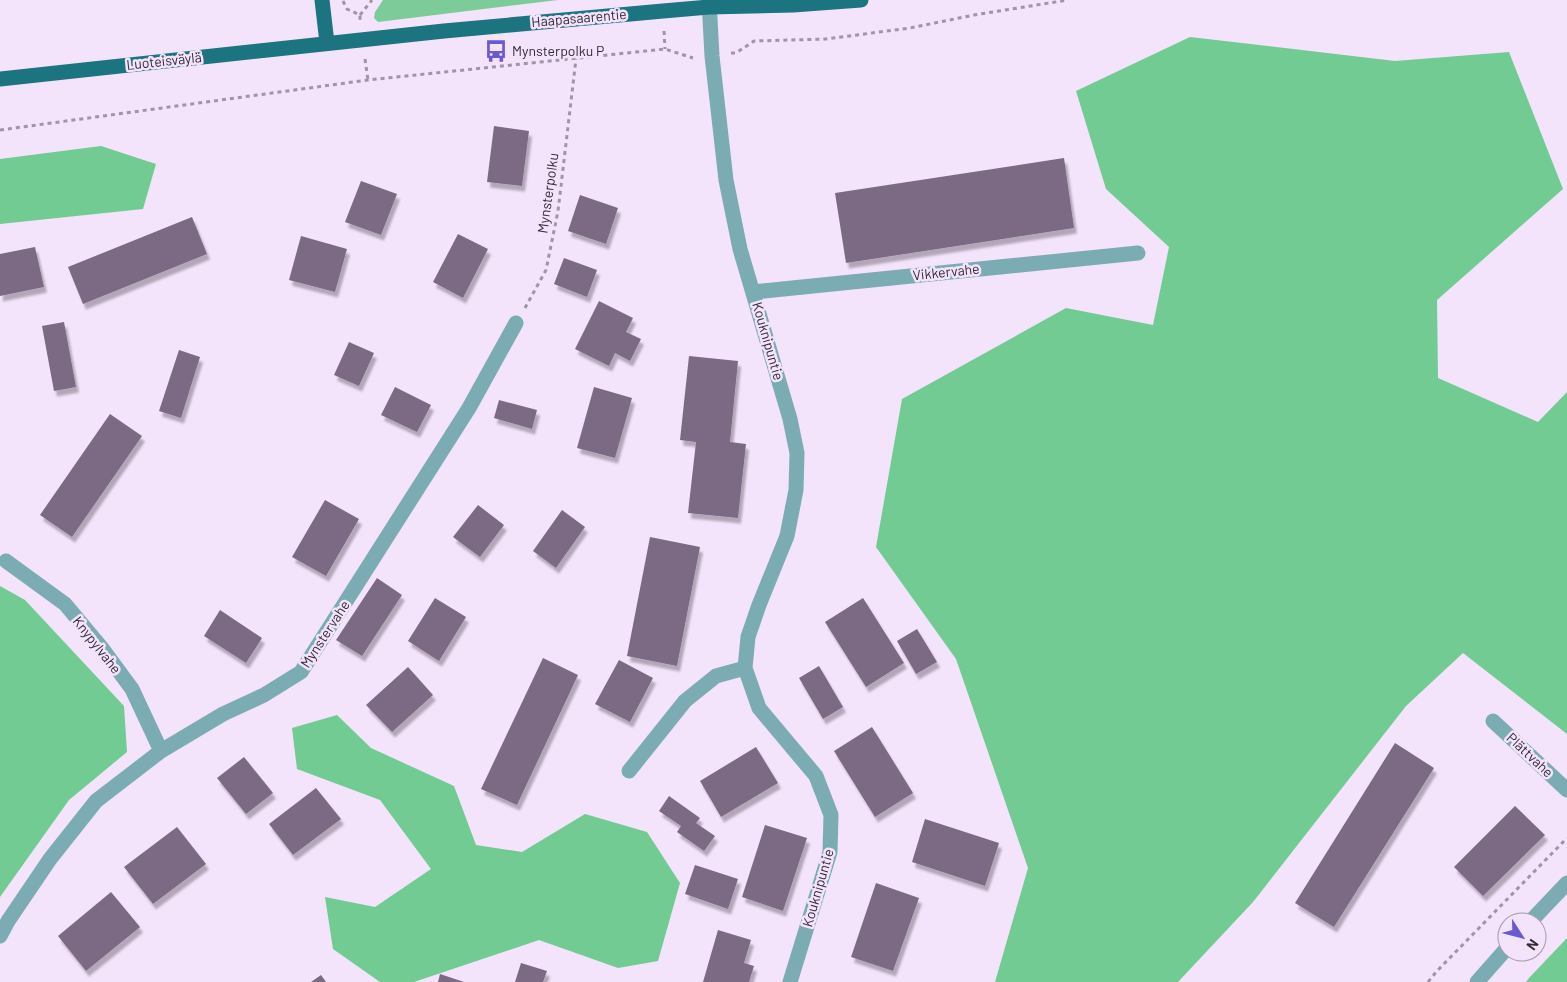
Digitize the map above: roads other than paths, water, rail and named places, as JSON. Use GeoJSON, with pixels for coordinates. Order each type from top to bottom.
{"type":"FeatureCollection","features":[{"type":"Feature","properties":{"kind":"main road"},"geometry":{"type":"LineString","coordinates":[[322,0],[327,43]]}},
{"type":"Feature","properties":{"kind":"main road","name":"Haapasaarentie"},"geometry":{"type":"LineString","coordinates":[[327,43],[709,4],[794,6],[862,0]]}},
{"type":"Feature","properties":{"kind":"main road","name":"Luoteisväylä"},"geometry":{"type":"LineString","coordinates":[[0,79],[327,43]]}},
{"type":"Feature","properties":{"kind":"street","name":"Kouknipuntie"},"geometry":{"type":"LineString","coordinates":[[709,4],[712,56],[726,180],[740,249],[790,419],[797,454],[796,490],[787,536],[748,637],[745,668],[759,708],[816,776],[831,814],[830,852],[790,982]]}},
{"type":"Feature","properties":{"kind":"street","name":"Vikkervahe"},"geometry":{"type":"LineString","coordinates":[[753,292],[1138,253]]}},
{"type":"Feature","properties":{"kind":"street","name":"Mynstervahe"},"geometry":{"type":"LineString","coordinates":[[0,936],[50,859],[96,801],[161,751],[223,714],[264,695],[301,672],[469,408],[516,323]]}},
{"type":"Feature","properties":{"kind":"street","name":"Knypylvahe"},"geometry":{"type":"LineString","coordinates":[[6,561],[65,604],[132,689],[161,751]]}},
{"type":"Feature","properties":{"kind":"street"},"geometry":{"type":"LineString","coordinates":[[629,771],[685,701],[716,676],[745,668]]}},
{"type":"Feature","properties":{"kind":"street","name":"Plättvahe"},"geometry":{"type":"LineString","coordinates":[[1493,721],[1567,790]]}},
{"type":"Feature","properties":{"kind":"street"},"geometry":{"type":"LineString","coordinates":[[1539,912],[1567,883]]}},
{"type":"Feature","properties":{"kind":"street"},"geometry":{"type":"LineString","coordinates":[[1477,982],[1497,959]]}},
{"type":"Feature","properties":{"kind":"place","name":"Mynsterpolku P"},"geometry":{"type":"Point","coordinates":[496,51]}}]}
